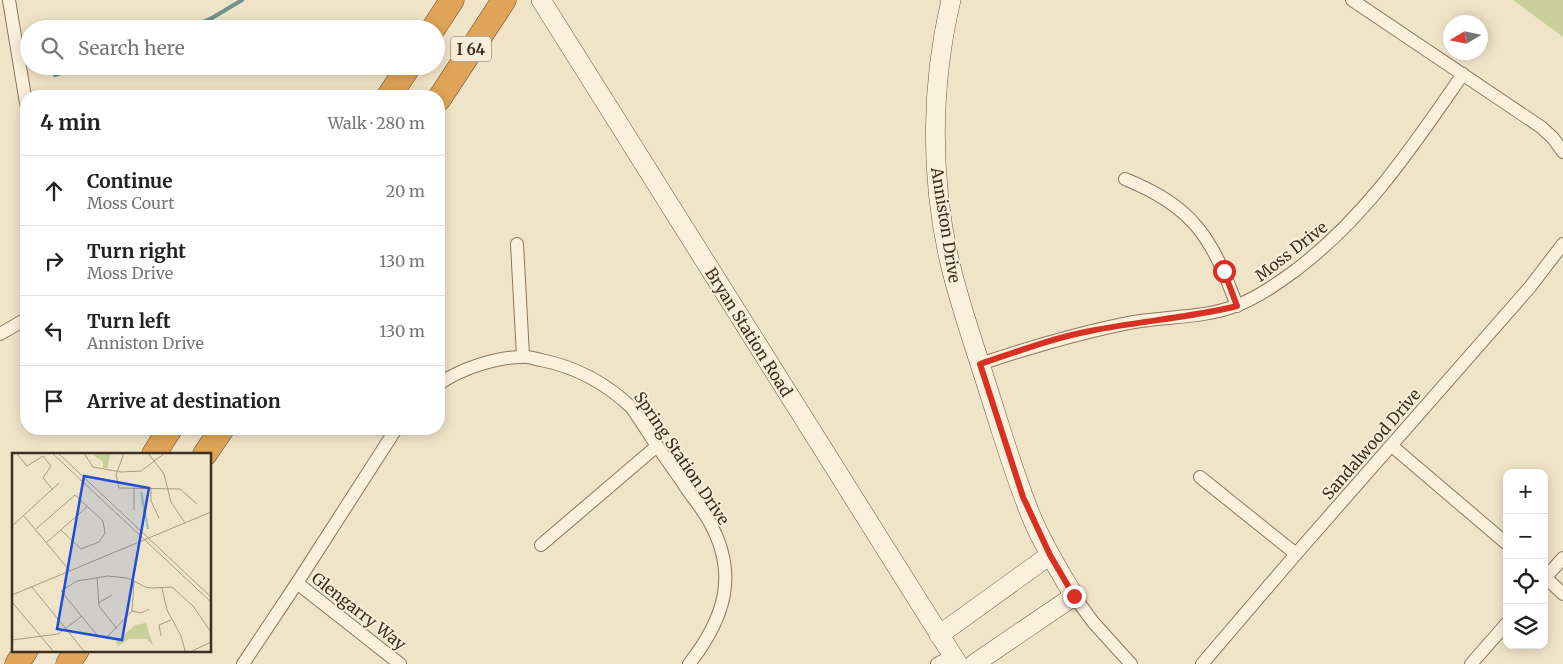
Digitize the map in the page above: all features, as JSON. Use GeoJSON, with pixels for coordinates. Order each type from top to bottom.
{"type":"FeatureCollection","features":[{"type":"Feature","properties":{"kind":"highway","name":"I 64"},"geometry":{"type":"LineString","coordinates":[[439,20],[452,0]]}},
{"type":"Feature","properties":{"kind":"highway","name":"I 64"},"geometry":{"type":"LineString","coordinates":[[445,90],[504,0]]}},
{"type":"Feature","properties":{"kind":"highway"},"geometry":{"type":"LineString","coordinates":[[393,90],[402,75]]}},
{"type":"Feature","properties":{"kind":"highway"},"geometry":{"type":"LineString","coordinates":[[155,453],[166,435]]}},
{"type":"Feature","properties":{"kind":"highway"},"geometry":{"type":"LineString","coordinates":[[206,453],[218,435]]}},
{"type":"Feature","properties":{"kind":"highway"},"geometry":{"type":"LineString","coordinates":[[17,664],[25,652]]}},
{"type":"Feature","properties":{"kind":"highway"},"geometry":{"type":"LineString","coordinates":[[68,664],[76,652]]}},
{"type":"Feature","properties":{"kind":"street"},"geometry":{"type":"LineString","coordinates":[[9,0],[20,67]]}},
{"type":"Feature","properties":{"kind":"street","name":"Bryan Station Road"},"geometry":{"type":"LineString","coordinates":[[541,0],[939,635],[949,661]]}},
{"type":"Feature","properties":{"kind":"street","name":"Anniston Drive"},"geometry":{"type":"LineString","coordinates":[[951,0],[945,24],[939,65],[936,108],[936,154],[938,185],[948,258],[958,296],[1020,489],[1034,524],[1074,596],[1131,664]]}},
{"type":"Feature","properties":{"kind":"street"},"geometry":{"type":"LineString","coordinates":[[1352,0],[1541,127],[1553,138],[1563,152]]}},
{"type":"Feature","properties":{"kind":"street","name":"Moss Drive"},"geometry":{"type":"LineString","coordinates":[[980,364],[1088,331],[1136,322],[1192,316],[1237,306],[1262,294],[1310,260],[1355,219],[1388,180],[1463,74]]}},
{"type":"Feature","properties":{"kind":"street"},"geometry":{"type":"LineString","coordinates":[[21,75],[24,90]]}},
{"type":"Feature","properties":{"kind":"street"},"geometry":{"type":"LineString","coordinates":[[1125,179],[1161,196],[1194,223],[1211,244],[1224,271],[1237,306]]}},
{"type":"Feature","properties":{"kind":"street"},"geometry":{"type":"LineString","coordinates":[[517,244],[523,356]]}},
{"type":"Feature","properties":{"kind":"street","name":"Sandalwood Drive"},"geometry":{"type":"LineString","coordinates":[[1202,664],[1530,288],[1563,244]]}},
{"type":"Feature","properties":{"kind":"street"},"geometry":{"type":"LineString","coordinates":[[0,334],[20,322]]}},
{"type":"Feature","properties":{"kind":"street","name":"Spring Station Drive"},"geometry":{"type":"LineString","coordinates":[[445,380],[468,368],[523,356],[565,367],[600,382],[632,408],[709,520],[720,546],[726,571],[724,598],[719,616],[703,647],[689,664]]}},
{"type":"Feature","properties":{"kind":"street"},"geometry":{"type":"LineString","coordinates":[[243,664],[392,435]]}},
{"type":"Feature","properties":{"kind":"street"},"geometry":{"type":"LineString","coordinates":[[541,545],[657,446]]}},
{"type":"Feature","properties":{"kind":"street"},"geometry":{"type":"LineString","coordinates":[[1392,446],[1503,541]]}},
{"type":"Feature","properties":{"kind":"street"},"geometry":{"type":"LineString","coordinates":[[1200,477],[1296,554]]}},
{"type":"Feature","properties":{"kind":"street"},"geometry":{"type":"LineString","coordinates":[[939,635],[1050,555]]}},
{"type":"Feature","properties":{"kind":"street"},"geometry":{"type":"LineString","coordinates":[[1548,574],[1563,558]]}},
{"type":"Feature","properties":{"kind":"street"},"geometry":{"type":"LineString","coordinates":[[1548,580],[1563,594]]}},
{"type":"Feature","properties":{"kind":"street","name":"Glengarry Way"},"geometry":{"type":"LineString","coordinates":[[297,583],[400,664]]}},
{"type":"Feature","properties":{"kind":"street"},"geometry":{"type":"LineString","coordinates":[[974,664],[1074,596]]}},
{"type":"Feature","properties":{"kind":"street"},"geometry":{"type":"LineString","coordinates":[[1471,664],[1503,628]]}},
{"type":"Feature","properties":{"kind":"green space"},"geometry":{"type":"Polygon","coordinates":[[[1513,0],[1563,0],[1563,37],[1513,0]]]}},
{"type":"Feature","properties":{"kind":"waterway"},"geometry":{"type":"LineString","coordinates":[[207,20],[242,0]]}},
{"type":"Feature","properties":{"kind":"route"},"geometry":{"type":"LineString","coordinates":[[1074,596],[1034,524],[1023,497],[980,364],[1088,331],[1136,322],[1192,316],[1237,306],[1224,271]]}}]}
